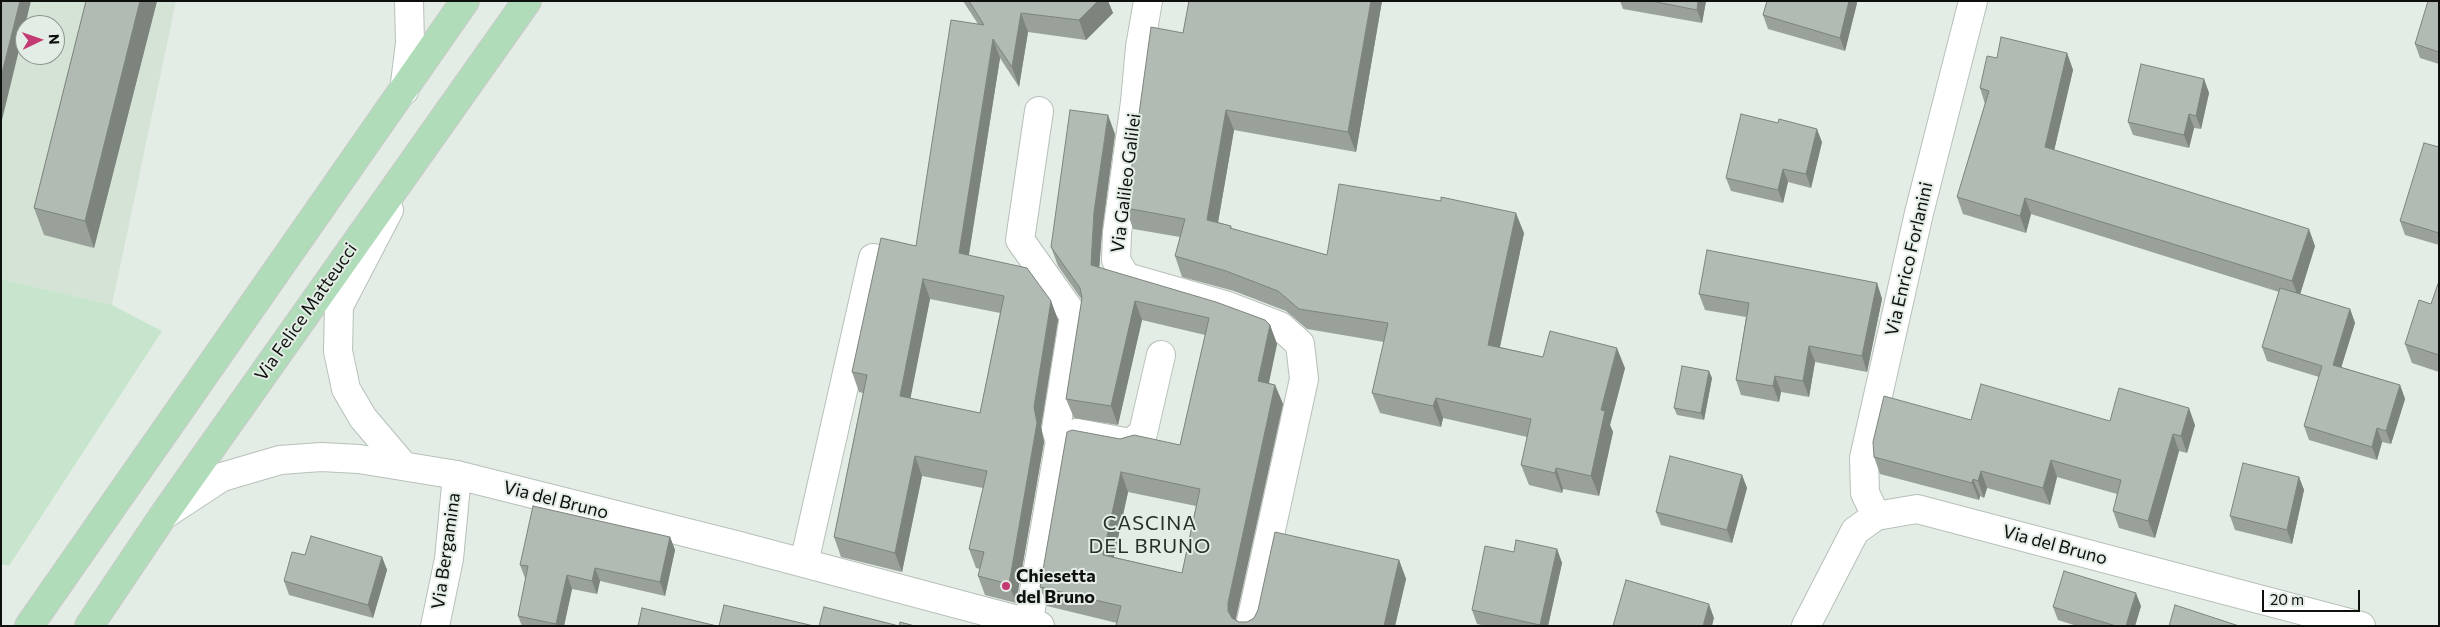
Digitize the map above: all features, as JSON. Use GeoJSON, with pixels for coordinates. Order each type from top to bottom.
{"type":"FeatureCollection","features":[{"type":"Feature","properties":{"kind":"main road"},"geometry":{"type":"LineString","coordinates":[[29,626],[466,1]]}},
{"type":"Feature","properties":{"kind":"main road","name":"Via Felice Matteucci"},"geometry":{"type":"LineString","coordinates":[[88,626],[163,516],[527,1]]}},
{"type":"Feature","properties":{"kind":"street"},"geometry":{"type":"LineString","coordinates":[[404,91],[410,43],[409,1]]}},
{"type":"Feature","properties":{"kind":"street","name":"Via Galileo Galilei"},"geometry":{"type":"LineString","coordinates":[[1148,1],[1140,47],[1135,102],[1117,233],[1116,260],[1126,277],[1228,306],[1280,326],[1300,344],[1304,379],[1250,626]]}},
{"type":"Feature","properties":{"kind":"street","name":"Via Enrico Forlanini"},"geometry":{"type":"LineString","coordinates":[[1876,516],[1865,493],[1864,458],[1919,213],[1973,1]]}},
{"type":"Feature","properties":{"kind":"street"},"geometry":{"type":"LineString","coordinates":[[1032,625],[1060,441],[1056,429],[1074,316],[1020,240],[1039,111]]}},
{"type":"Feature","properties":{"kind":"street"},"geometry":{"type":"LineString","coordinates":[[402,464],[364,418],[346,389],[338,351],[339,306],[413,161]]}},
{"type":"Feature","properties":{"kind":"street"},"geometry":{"type":"LineString","coordinates":[[804,563],[873,258]]}},
{"type":"Feature","properties":{"kind":"street"},"geometry":{"type":"LineString","coordinates":[[1060,441],[1077,432],[1130,443],[1143,433],[1161,355]]}},
{"type":"Feature","properties":{"kind":"street","name":"Via del Bruno"},"geometry":{"type":"LineString","coordinates":[[163,516],[222,477],[280,460],[321,457],[402,464],[457,475],[804,563],[1032,625]]}},
{"type":"Feature","properties":{"kind":"street","name":"Via Bergamina"},"geometry":{"type":"LineString","coordinates":[[435,626],[449,559],[457,475]]}},
{"type":"Feature","properties":{"kind":"street","name":"Via del Bruno"},"geometry":{"type":"LineString","coordinates":[[1806,626],[1856,531],[1876,516],[1917,509],[2361,626]]}},
{"type":"Feature","properties":{"kind":"shaded area"},"geometry":{"type":"Polygon","coordinates":[[[1,1],[176,1],[112,305],[1,279],[1,1]]]}},
{"type":"Feature","properties":{"kind":"green space"},"geometry":{"type":"Polygon","coordinates":[[[1,279],[112,305],[162,331],[9,566],[1,564],[1,279]]]}},
{"type":"Feature","properties":{"kind":"building"},"geometry":{"type":"Polygon","coordinates":[[[1,1],[20,1],[15,15],[1,77],[1,1]]]}},
{"type":"Feature","properties":{"kind":"building"},"geometry":{"type":"Polygon","coordinates":[[[86,1],[140,1],[85,221],[34,208],[86,1]]]}},
{"type":"Feature","properties":{"kind":"building"},"geometry":{"type":"Polygon","coordinates":[[[969,1],[1098,1],[1079,20],[1021,13],[1012,67],[993,39],[959,253],[1027,268],[1051,301],[1034,407],[1037,423],[1009,584],[978,576],[984,552],[969,549],[987,471],[915,456],[895,553],[834,537],[867,375],[852,372],[881,238],[916,246],[951,20],[984,25],[969,1]],[[923,279],[900,396],[980,413],[1004,296],[923,279]]]}},
{"type":"Feature","properties":{"kind":"building"},"geometry":{"type":"Polygon","coordinates":[[[1189,1],[1371,1],[1348,132],[1226,110],[1207,220],[1327,255],[1339,184],[1441,201],[1441,197],[1516,213],[1488,345],[1543,357],[1550,331],[1617,348],[1601,410],[1605,411],[1591,476],[1556,468],[1555,473],[1521,465],[1531,419],[1436,398],[1433,406],[1372,393],[1388,323],[1299,309],[1278,291],[1226,271],[1175,256],[1185,219],[1126,208],[1151,27],[1183,33],[1189,1]]]}},
{"type":"Feature","properties":{"kind":"building"},"geometry":{"type":"Polygon","coordinates":[[[1651,1],[1698,1],[1697,10],[1651,1]]]}},
{"type":"Feature","properties":{"kind":"building"},"geometry":{"type":"Polygon","coordinates":[[[1767,1],[1849,1],[1840,38],[1763,15],[1767,1]]]}},
{"type":"Feature","properties":{"kind":"building"},"geometry":{"type":"Polygon","coordinates":[[[2428,1],[2439,1],[2439,52],[2415,44],[2428,1]]]}},
{"type":"Feature","properties":{"kind":"building"},"geometry":{"type":"Polygon","coordinates":[[[2001,37],[2067,53],[2045,147],[2309,229],[2292,281],[2025,198],[2020,216],[1957,197],[1989,91],[1980,88],[1987,56],[1997,58],[2001,37]]]}},
{"type":"Feature","properties":{"kind":"building"},"geometry":{"type":"Polygon","coordinates":[[[2141,64],[2204,79],[2196,116],[2189,114],[2184,135],[2128,122],[2141,64]]]}},
{"type":"Feature","properties":{"kind":"building"},"geometry":{"type":"Polygon","coordinates":[[[1070,110],[1108,115],[1094,212],[1091,265],[1216,302],[1265,320],[1270,325],[1258,381],[1275,385],[1228,603],[1228,611],[1232,618],[1239,622],[1247,622],[1254,618],[1258,610],[1275,532],[1399,560],[1384,626],[1116,626],[1121,606],[1040,587],[1067,432],[1072,430],[1120,439],[1134,435],[1180,445],[1209,318],[1135,301],[1111,406],[1066,399],[1082,298],[1080,288],[1051,247],[1070,110]],[[1121,472],[1103,555],[1182,573],[1200,489],[1121,472]]]}},
{"type":"Feature","properties":{"kind":"building"},"geometry":{"type":"Polygon","coordinates":[[[1741,114],[1778,123],[1779,119],[1817,129],[1806,174],[1783,169],[1778,190],[1726,178],[1741,114]]]}},
{"type":"Feature","properties":{"kind":"building"},"geometry":{"type":"Polygon","coordinates":[[[2424,143],[2439,147],[2439,233],[2400,221],[2424,143]]]}},
{"type":"Feature","properties":{"kind":"building"},"geometry":{"type":"Polygon","coordinates":[[[1707,250],[1877,283],[1862,356],[1809,346],[1803,381],[1775,376],[1773,386],[1736,380],[1749,303],[1699,294],[1707,250]]]}},
{"type":"Feature","properties":{"kind":"building"},"geometry":{"type":"Polygon","coordinates":[[[2439,281],[2439,355],[2405,344],[2419,300],[2431,304],[2439,281]]]}},
{"type":"Feature","properties":{"kind":"building"},"geometry":{"type":"Polygon","coordinates":[[[2280,288],[2350,309],[2333,365],[2400,385],[2386,431],[2377,428],[2372,447],[2304,426],[2322,366],[2262,347],[2280,288]]]}},
{"type":"Feature","properties":{"kind":"building"},"geometry":{"type":"Polygon","coordinates":[[[1682,366],[1709,371],[1701,413],[1674,408],[1682,366]]]}},
{"type":"Feature","properties":{"kind":"building"},"geometry":{"type":"Polygon","coordinates":[[[1981,384],[2110,421],[2119,388],[2189,408],[2181,436],[2173,434],[2148,521],[2113,511],[2121,480],[2051,460],[2043,488],[1981,471],[1978,481],[1973,479],[1972,483],[1874,457],[1873,442],[1884,396],[1971,420],[1981,384]]]}},
{"type":"Feature","properties":{"kind":"building"},"geometry":{"type":"Polygon","coordinates":[[[1670,456],[1742,475],[1727,530],[1656,512],[1670,456]]]}},
{"type":"Feature","properties":{"kind":"building"},"geometry":{"type":"Polygon","coordinates":[[[2243,463],[2299,477],[2287,530],[2230,516],[2243,463]]]}},
{"type":"Feature","properties":{"kind":"building"},"geometry":{"type":"Polygon","coordinates":[[[533,506],[670,537],[660,582],[595,568],[592,581],[567,575],[556,624],[518,616],[528,566],[520,565],[533,506]]]}},
{"type":"Feature","properties":{"kind":"building"},"geometry":{"type":"Polygon","coordinates":[[[311,536],[382,557],[368,605],[284,581],[292,552],[305,555],[311,536]]]}},
{"type":"Feature","properties":{"kind":"building"},"geometry":{"type":"Polygon","coordinates":[[[1516,540],[1557,549],[1540,625],[1472,610],[1485,546],[1514,552],[1516,540]]]}},
{"type":"Feature","properties":{"kind":"building"},"geometry":{"type":"Polygon","coordinates":[[[2064,571],[2136,593],[2126,626],[2116,626],[2053,607],[2064,571]]]}},
{"type":"Feature","properties":{"kind":"building"},"geometry":{"type":"Polygon","coordinates":[[[1626,580],[1709,604],[1703,626],[1613,626],[1626,580]]]}},
{"type":"Feature","properties":{"kind":"building"},"geometry":{"type":"Polygon","coordinates":[[[724,605],[814,626],[719,626],[724,605]]]}},
{"type":"Feature","properties":{"kind":"building"},"geometry":{"type":"Polygon","coordinates":[[[2175,605],[2239,626],[2169,626],[2175,605]]]}},
{"type":"Feature","properties":{"kind":"building"},"geometry":{"type":"Polygon","coordinates":[[[824,607],[899,626],[819,626],[824,607]]]}},
{"type":"Feature","properties":{"kind":"building"},"geometry":{"type":"Polygon","coordinates":[[[642,608],[717,626],[638,626],[642,608]]]}},
{"type":"Feature","properties":{"kind":"building"},"geometry":{"type":"Polygon","coordinates":[[[900,622],[915,626],[899,626],[900,622]]]}},
{"type":"Feature","properties":{"kind":"place","name":"Chiesetta del Bruno"},"geometry":{"type":"Point","coordinates":[1006,586]}},
{"type":"Feature","properties":{"kind":"district","name":"CASCINA DEL BRUNO"},"geometry":{"type":"Point","coordinates":[1150,534]}}]}
